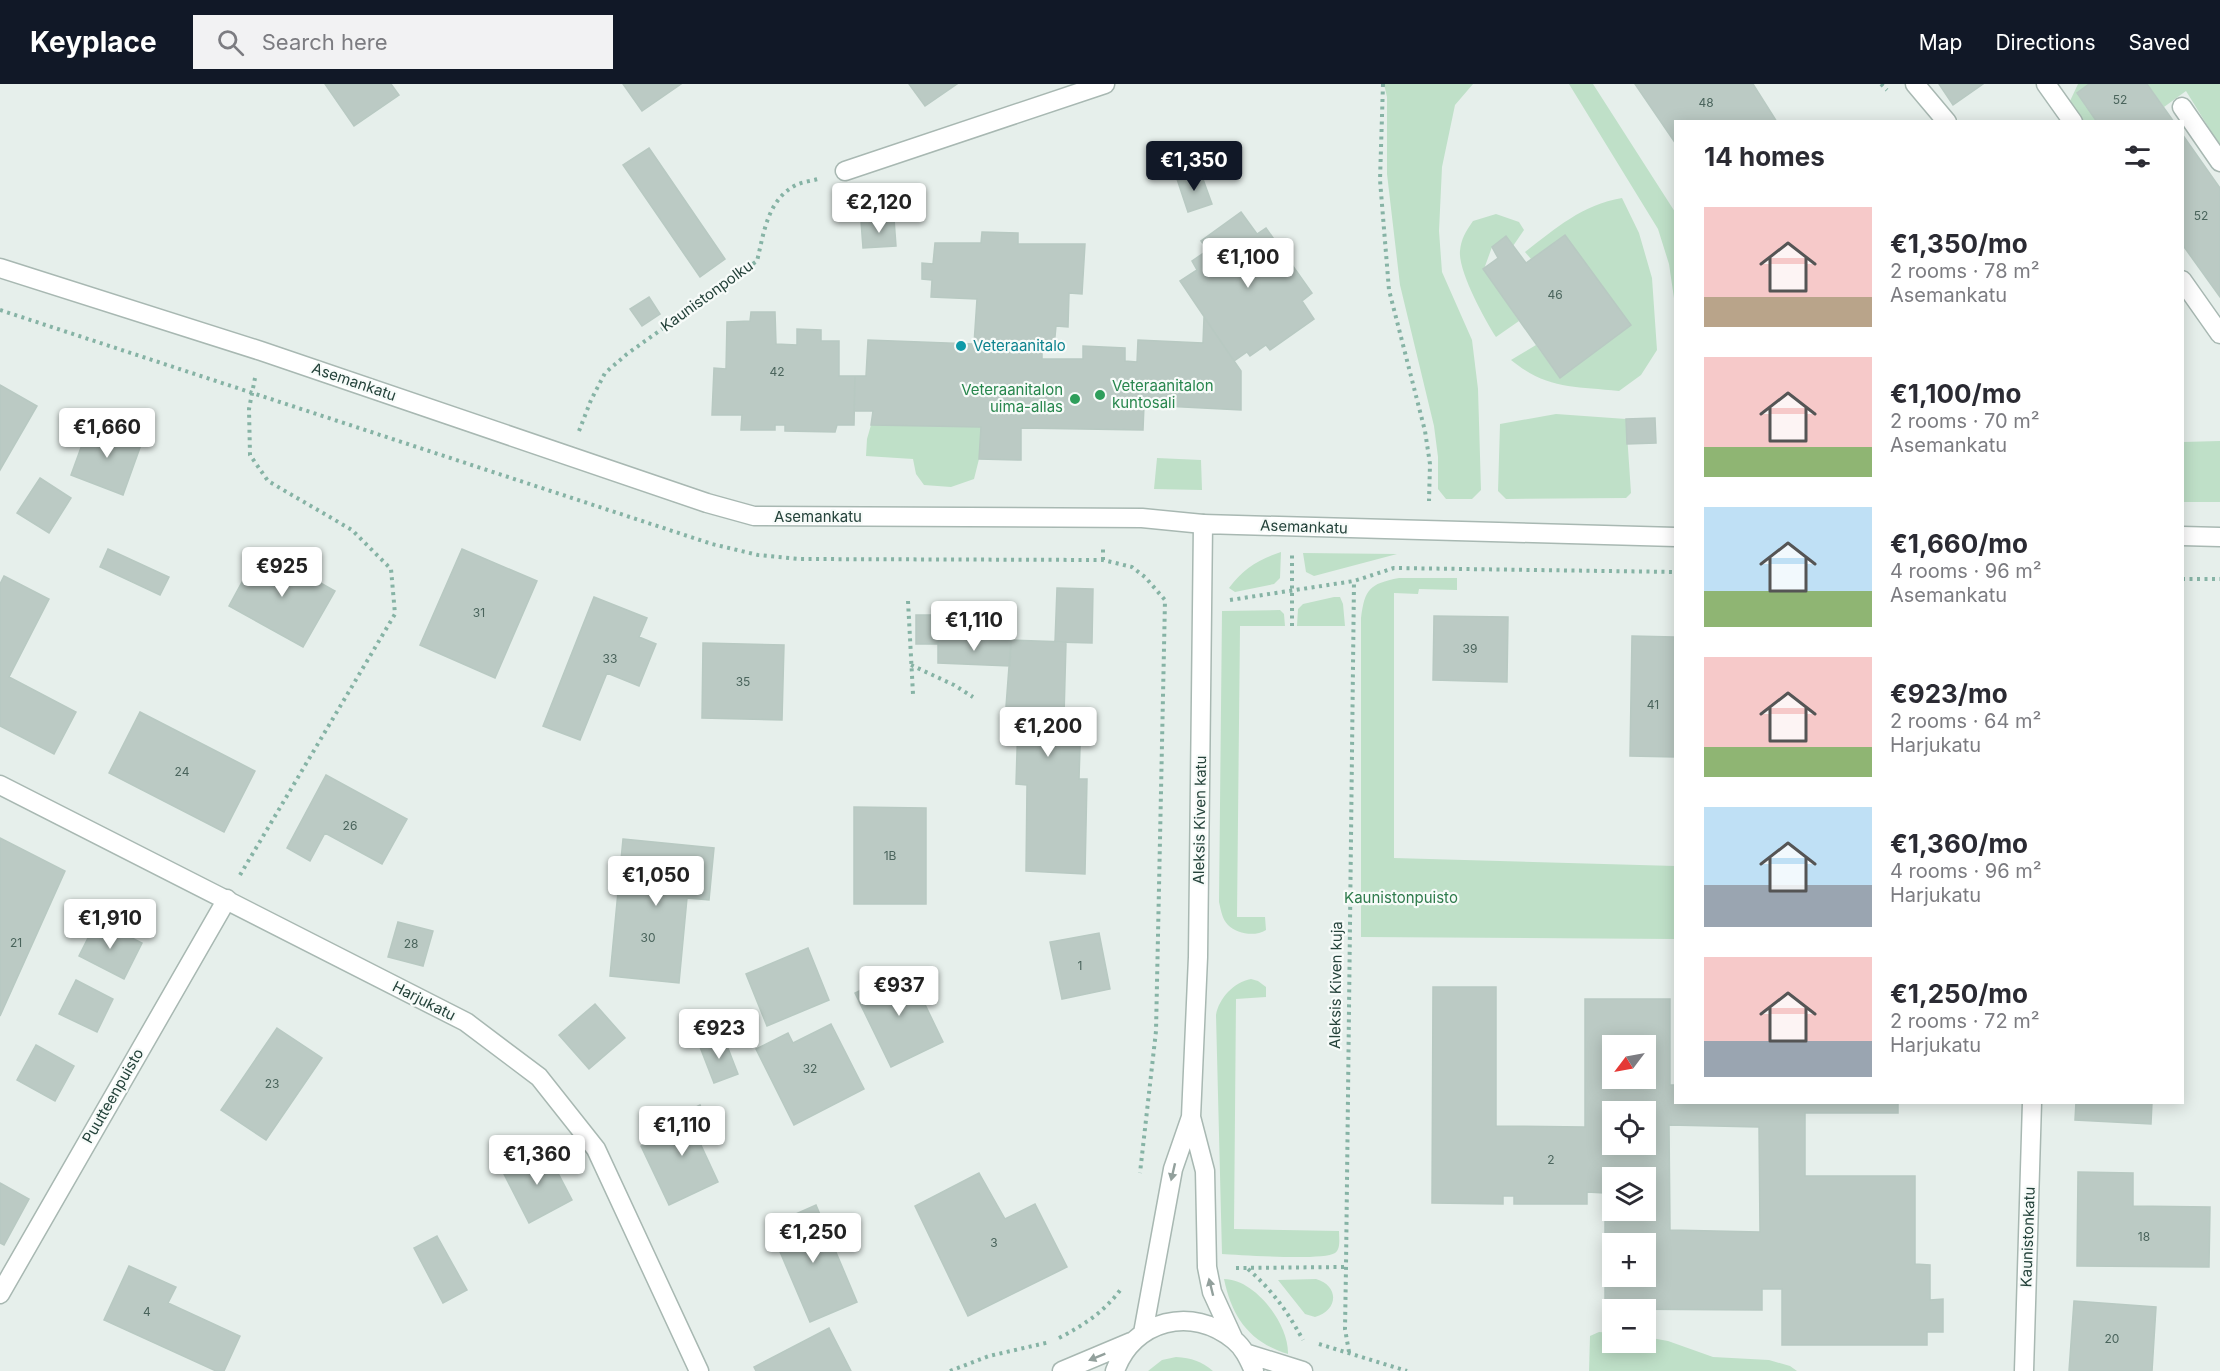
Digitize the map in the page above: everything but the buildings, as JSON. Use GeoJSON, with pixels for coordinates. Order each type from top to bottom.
{"type":"FeatureCollection","features":[{"type":"Feature","properties":{"kind":"street"},"geometry":{"type":"LineString","coordinates":[[845,171],[1105,84]]}},
{"type":"Feature","properties":{"kind":"street"},"geometry":{"type":"LineString","coordinates":[[1915,84],[1945,120]]}},
{"type":"Feature","properties":{"kind":"street"},"geometry":{"type":"LineString","coordinates":[[2046,84],[2072,120]]}},
{"type":"Feature","properties":{"kind":"street"},"geometry":{"type":"LineString","coordinates":[[2182,107],[2220,162]]}},
{"type":"Feature","properties":{"kind":"street","name":"Asemankatu"},"geometry":{"type":"LineString","coordinates":[[0,268],[261,351],[707,503],[754,516],[1142,518],[1203,524],[1674,537]]}},
{"type":"Feature","properties":{"kind":"street"},"geometry":{"type":"LineString","coordinates":[[2184,283],[2220,334]]}},
{"type":"Feature","properties":{"kind":"street","name":"Aleksis Kiven katu"},"geometry":{"type":"LineString","coordinates":[[1115,1371],[1119,1359],[1137,1338],[1173,1169],[1191,1117],[1198,957],[1203,524]]}},
{"type":"Feature","properties":{"kind":"street"},"geometry":{"type":"LineString","coordinates":[[2184,536],[2220,537]]}},
{"type":"Feature","properties":{"kind":"street","name":"Harjukatu"},"geometry":{"type":"LineString","coordinates":[[0,785],[466,1022],[539,1077],[596,1149],[699,1371]]}},
{"type":"Feature","properties":{"kind":"street","name":"Puutteenpuisto"},"geometry":{"type":"LineString","coordinates":[[0,1294],[226,899]]}},
{"type":"Feature","properties":{"kind":"street","name":"Kaunistonkatu"},"geometry":{"type":"LineString","coordinates":[[2024,1371],[2032,1104]]}},
{"type":"Feature","properties":{"kind":"street","name":"Aleksis Kiven katu"},"geometry":{"type":"LineString","coordinates":[[1191,1117],[1205,1171],[1207,1267],[1212,1292],[1254,1371]]}},
{"type":"Feature","properties":{"kind":"street"},"geometry":{"type":"LineString","coordinates":[[1062,1371],[1165,1323],[1190,1320],[1214,1327],[1240,1347],[1303,1371]]}},
{"type":"Feature","properties":{"kind":"path"},"geometry":{"type":"LineString","coordinates":[[1383,84],[1380,180],[1389,290],[1425,431],[1430,464],[1429,503]]}},
{"type":"Feature","properties":{"kind":"path","name":"Kaunistonpolku"},"geometry":{"type":"LineString","coordinates":[[560,494],[591,400],[605,373],[627,354],[757,261],[769,213],[779,198],[796,185],[845,171]]}},
{"type":"Feature","properties":{"kind":"path"},"geometry":{"type":"LineString","coordinates":[[0,310],[712,544],[758,555],[800,559],[1103,560],[1132,567],[1145,577],[1165,600],[1156,1031],[1139,1178]]}},
{"type":"Feature","properties":{"kind":"path"},"geometry":{"type":"LineString","coordinates":[[226,899],[395,614],[392,569],[352,530],[268,481],[250,455],[249,409],[261,351]]}},
{"type":"Feature","properties":{"kind":"path"},"geometry":{"type":"LineString","coordinates":[[1292,527],[1292,626]]}},
{"type":"Feature","properties":{"kind":"path"},"geometry":{"type":"LineString","coordinates":[[1165,600],[1225,600],[1292,592],[1354,581],[1394,568],[1674,572]]}},
{"type":"Feature","properties":{"kind":"path"},"geometry":{"type":"LineString","coordinates":[[2184,579],[2220,579]]}},
{"type":"Feature","properties":{"kind":"path","name":"Aleksis Kiven kuja"},"geometry":{"type":"LineString","coordinates":[[1349,1352],[1346,1329],[1346,1243],[1354,581]]}},
{"type":"Feature","properties":{"kind":"path"},"geometry":{"type":"LineString","coordinates":[[908,601],[913,694]]}},
{"type":"Feature","properties":{"kind":"path"},"geometry":{"type":"LineString","coordinates":[[911,665],[954,685],[973,697]]}},
{"type":"Feature","properties":{"kind":"path"},"geometry":{"type":"LineString","coordinates":[[1248,1269],[1268,1287],[1287,1310],[1304,1340]]}},
{"type":"Feature","properties":{"kind":"path"},"geometry":{"type":"LineString","coordinates":[[950,1371],[989,1356],[1048,1343],[1087,1323],[1109,1305],[1122,1287]]}},
{"type":"Feature","properties":{"kind":"path"},"geometry":{"type":"LineString","coordinates":[[1315,1343],[1407,1371]]}},
{"type":"Feature","properties":{"kind":"green space"},"geometry":{"type":"Polygon","coordinates":[[[1384,84],[1473,84],[1455,105],[1442,167],[1439,231],[1442,272],[1472,340],[1478,389],[1481,490],[1472,499],[1446,499],[1438,489],[1438,457],[1434,426],[1400,285],[1387,174],[1387,97],[1384,84]]]}},
{"type":"Feature","properties":{"kind":"green space"},"geometry":{"type":"Polygon","coordinates":[[[1569,84],[1593,84],[1674,210],[1674,298],[1669,264],[1658,229],[1569,84]]]}},
{"type":"Feature","properties":{"kind":"green space"},"geometry":{"type":"Polygon","coordinates":[[[2078,84],[2089,84],[2077,93],[2096,120],[2083,120],[2070,101],[2078,84]]]}},
{"type":"Feature","properties":{"kind":"green space"},"geometry":{"type":"Polygon","coordinates":[[[2147,84],[2220,84],[2220,146],[2186,91],[2164,107],[2147,84]]]}},
{"type":"Feature","properties":{"kind":"green space"},"geometry":{"type":"Polygon","coordinates":[[[1622,198],[1639,233],[1652,278],[1657,350],[1641,375],[1619,391],[1562,385],[1537,377],[1511,360],[1536,345],[1560,378],[1631,325],[1565,235],[1531,259],[1525,252],[1582,212],[1622,198]]]}},
{"type":"Feature","properties":{"kind":"green space"},"geometry":{"type":"Polygon","coordinates":[[[1496,214],[1519,222],[1524,230],[1513,246],[1506,236],[1492,247],[1484,269],[1519,321],[1496,337],[1468,283],[1460,251],[1464,235],[1473,221],[1496,214]]]}},
{"type":"Feature","properties":{"kind":"green space"},"geometry":{"type":"Polygon","coordinates":[[[1556,414],[1626,419],[1631,493],[1626,498],[1506,499],[1498,491],[1500,424],[1556,414]]]}},
{"type":"Feature","properties":{"kind":"green space"},"geometry":{"type":"Polygon","coordinates":[[[871,425],[981,427],[979,459],[974,479],[951,487],[924,485],[916,474],[913,459],[866,456],[871,425]]]}},
{"type":"Feature","properties":{"kind":"green space"},"geometry":{"type":"Polygon","coordinates":[[[2220,441],[2220,502],[2184,502],[2184,442],[2220,441]]]}},
{"type":"Feature","properties":{"kind":"green space"},"geometry":{"type":"Polygon","coordinates":[[[1157,458],[1201,460],[1202,490],[1154,489],[1157,458]]]}},
{"type":"Feature","properties":{"kind":"green space"},"geometry":{"type":"Polygon","coordinates":[[[1281,552],[1280,578],[1274,584],[1235,592],[1229,588],[1252,566],[1281,552]]]}},
{"type":"Feature","properties":{"kind":"green space"},"geometry":{"type":"Polygon","coordinates":[[[1303,553],[1397,554],[1314,576],[1306,572],[1303,553]]]}},
{"type":"Feature","properties":{"kind":"green space","name":"Kaunistonpuisto"},"geometry":{"type":"Polygon","coordinates":[[[1399,578],[1457,578],[1457,590],[1419,589],[1418,594],[1394,593],[1394,858],[1674,866],[1674,939],[1361,937],[1361,618],[1367,594],[1370,589],[1399,578]]]}},
{"type":"Feature","properties":{"kind":"green space"},"geometry":{"type":"Polygon","coordinates":[[[1340,597],[1343,604],[1345,626],[1297,626],[1298,609],[1303,604],[1340,597]]]}},
{"type":"Feature","properties":{"kind":"green space"},"geometry":{"type":"Polygon","coordinates":[[[1280,610],[1284,614],[1285,626],[1240,626],[1237,917],[1265,917],[1266,930],[1246,934],[1228,925],[1219,902],[1222,611],[1280,610]]]}},
{"type":"Feature","properties":{"kind":"green space"},"geometry":{"type":"Polygon","coordinates":[[[1251,979],[1266,987],[1266,997],[1236,999],[1234,1229],[1339,1231],[1338,1249],[1335,1253],[1315,1257],[1222,1254],[1216,1015],[1220,1003],[1228,992],[1233,987],[1251,979]]]}},
{"type":"Feature","properties":{"kind":"green space"},"geometry":{"type":"Polygon","coordinates":[[[1224,1279],[1247,1286],[1268,1305],[1283,1330],[1288,1354],[1263,1343],[1244,1326],[1232,1305],[1224,1279]]]}},
{"type":"Feature","properties":{"kind":"green space"},"geometry":{"type":"Polygon","coordinates":[[[1316,1279],[1329,1287],[1333,1298],[1328,1310],[1315,1317],[1305,1314],[1278,1280],[1316,1279]]]}},
{"type":"Feature","properties":{"kind":"green space"},"geometry":{"type":"Polygon","coordinates":[[[1602,1332],[1602,1353],[1656,1353],[1656,1339],[1713,1357],[1769,1360],[1790,1366],[1797,1371],[1589,1371],[1590,1336],[1602,1332]]]}},
{"type":"Feature","properties":{"kind":"green space"},"geometry":{"type":"Polygon","coordinates":[[[1176,1357],[1196,1361],[1213,1371],[1148,1371],[1162,1360],[1176,1357]]]}},
{"type":"Feature","properties":{"kind":"place","name":"Veteraanitalo"},"geometry":{"type":"Point","coordinates":[961,346]}},
{"type":"Feature","properties":{"kind":"place","name":"Veteraanitalon kuntosali"},"geometry":{"type":"Point","coordinates":[1100,395]}},
{"type":"Feature","properties":{"kind":"place","name":"Veteraanitalon uima-allas"},"geometry":{"type":"Point","coordinates":[1075,399]}}]}
